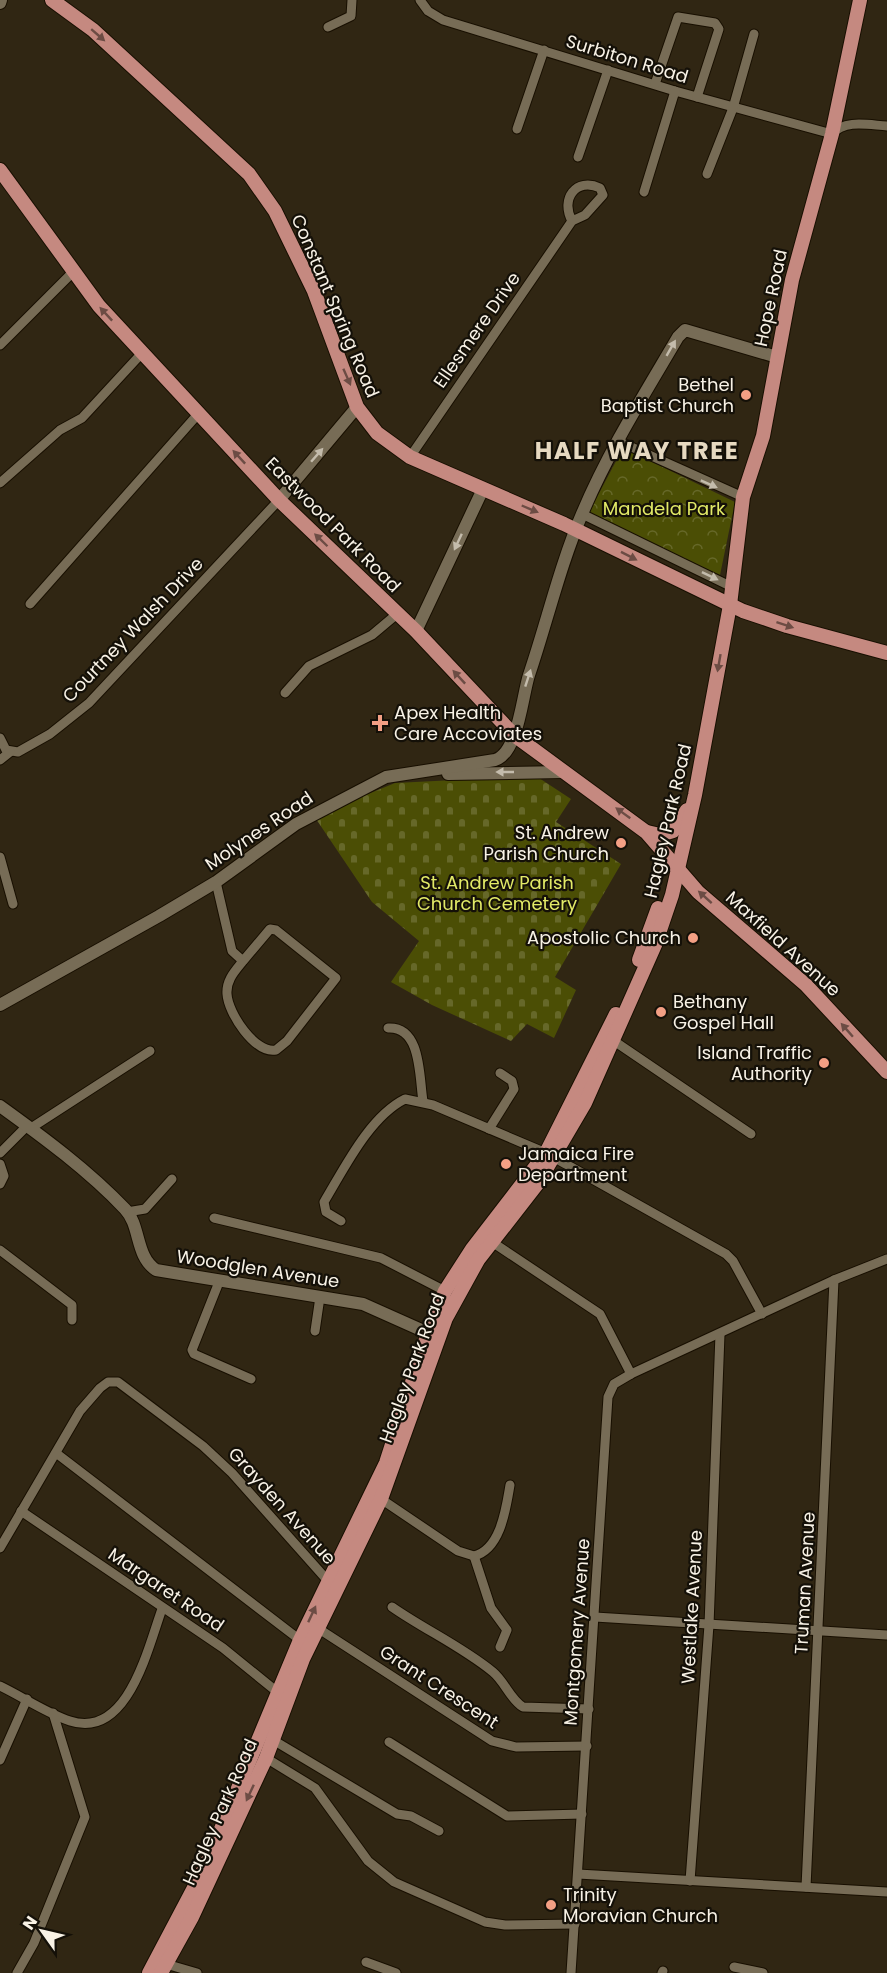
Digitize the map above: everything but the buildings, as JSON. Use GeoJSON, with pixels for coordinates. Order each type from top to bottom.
{"type":"FeatureCollection","features":[{"type":"Feature","properties":{"kind":"main road","name":"Constant Spring Road"},"geometry":{"type":"LineString","coordinates":[[52,0],[93,30],[249,174],[275,211],[314,291],[357,407],[377,434],[410,457],[577,530],[730,605],[787,626],[887,653]]}},
{"type":"Feature","properties":{"kind":"main road","name":"Hope Road"},"geometry":{"type":"LineString","coordinates":[[730,605],[730,586],[743,497],[763,436],[794,274],[832,134],[860,0]]}},
{"type":"Feature","properties":{"kind":"main road","name":"Eastwood Park Road"},"geometry":{"type":"LineString","coordinates":[[0,170],[39,220],[73,272],[99,306],[279,500],[416,631],[514,735],[563,772],[596,793],[646,832],[676,864]]}},
{"type":"Feature","properties":{"kind":"main road"},"geometry":{"type":"LineString","coordinates":[[375,783],[386,777],[419,770],[500,758],[509,751],[525,688],[582,514],[618,441],[678,337],[685,330],[777,357]]}},
{"type":"Feature","properties":{"kind":"main road"},"geometry":{"type":"LineString","coordinates":[[279,500],[357,407]]}},
{"type":"Feature","properties":{"kind":"main road"},"geometry":{"type":"LineString","coordinates":[[416,631],[483,489]]}},
{"type":"Feature","properties":{"kind":"main road","name":"Hagley Park Road"},"geometry":{"type":"LineString","coordinates":[[163,1968],[192,1917],[266,1758],[300,1640],[386,1462],[433,1335],[465,1282],[585,1103],[654,945],[695,795],[730,605]]}},
{"type":"Feature","properties":{"kind":"main road","name":"Molynes Road"},"geometry":{"type":"LineString","coordinates":[[0,1005],[216,882],[296,824],[375,783],[450,773],[563,772]]}},
{"type":"Feature","properties":{"kind":"main road"},"geometry":{"type":"LineString","coordinates":[[646,832],[660,835],[674,831],[695,795]]}},
{"type":"Feature","properties":{"kind":"main road","name":"Hagley Park Road"},"geometry":{"type":"LineString","coordinates":[[149,1973],[206,1865],[283,1696],[319,1629],[381,1499],[394,1468],[445,1291],[472,1249],[551,1156],[626,990],[676,864]]}},
{"type":"Feature","properties":{"kind":"main road","name":"Maxfield Avenue"},"geometry":{"type":"LineString","coordinates":[[676,864],[698,892],[806,985],[887,1072]]}},
{"type":"Feature","properties":{"kind":"main road","name":"Woodglen Avenue"},"geometry":{"type":"LineString","coordinates":[[0,1106],[29,1127],[127,1212],[144,1256],[151,1267],[163,1273],[363,1304],[433,1335]]}},
{"type":"Feature","properties":{"kind":"street"},"geometry":{"type":"LineString","coordinates":[[328,27],[351,16],[352,0]]}},
{"type":"Feature","properties":{"kind":"street","name":"Surbiton Road"},"geometry":{"type":"LineString","coordinates":[[420,0],[428,11],[443,20],[733,108],[832,134]]}},
{"type":"Feature","properties":{"kind":"street"},"geometry":{"type":"LineString","coordinates":[[655,84],[678,17],[716,23],[719,30],[697,97]]}},
{"type":"Feature","properties":{"kind":"street"},"geometry":{"type":"LineString","coordinates":[[707,174],[733,108],[754,34]]}},
{"type":"Feature","properties":{"kind":"street"},"geometry":{"type":"LineString","coordinates":[[517,129],[544,50]]}},
{"type":"Feature","properties":{"kind":"street"},"geometry":{"type":"LineString","coordinates":[[578,156],[608,70]]}},
{"type":"Feature","properties":{"kind":"street"},"geometry":{"type":"LineString","coordinates":[[644,192],[675,91]]}},
{"type":"Feature","properties":{"kind":"street"},"geometry":{"type":"LineString","coordinates":[[832,134],[837,128],[846,125],[887,126]]}},
{"type":"Feature","properties":{"kind":"street","name":"Ellesmere Drive"},"geometry":{"type":"LineString","coordinates":[[410,457],[572,221]]}},
{"type":"Feature","properties":{"kind":"street"},"geometry":{"type":"LineString","coordinates":[[0,345],[73,272]]}},
{"type":"Feature","properties":{"kind":"street"},"geometry":{"type":"LineString","coordinates":[[0,483],[60,430],[82,418],[142,353]]}},
{"type":"Feature","properties":{"kind":"street"},"geometry":{"type":"LineString","coordinates":[[30,604],[199,413]]}},
{"type":"Feature","properties":{"kind":"street"},"geometry":{"type":"LineString","coordinates":[[618,441],[743,497]]}},
{"type":"Feature","properties":{"kind":"street","name":"Courtney Walsh Drive"},"geometry":{"type":"LineString","coordinates":[[0,760],[10,752],[18,752],[50,734],[89,703],[279,500]]}},
{"type":"Feature","properties":{"kind":"street"},"geometry":{"type":"LineString","coordinates":[[582,514],[730,586]]}},
{"type":"Feature","properties":{"kind":"street"},"geometry":{"type":"LineString","coordinates":[[285,693],[309,666],[372,635],[398,614]]}},
{"type":"Feature","properties":{"kind":"street"},"geometry":{"type":"LineString","coordinates":[[0,738],[3,747],[10,752]]}},
{"type":"Feature","properties":{"kind":"street"},"geometry":{"type":"LineString","coordinates":[[0,856],[13,904]]}},
{"type":"Feature","properties":{"kind":"street"},"geometry":{"type":"LineString","coordinates":[[216,882],[232,951],[243,961]]}},
{"type":"Feature","properties":{"kind":"street"},"geometry":{"type":"LineString","coordinates":[[270,929],[276,930],[336,978],[287,1041],[276,1050],[266,1050],[251,1038],[229,1005],[228,983],[243,961],[270,929]]}},
{"type":"Feature","properties":{"kind":"street"},"geometry":{"type":"LineString","coordinates":[[388,1028],[402,1030],[412,1040],[423,1101]]}},
{"type":"Feature","properties":{"kind":"street"},"geometry":{"type":"LineString","coordinates":[[614,1041],[751,1134]]}},
{"type":"Feature","properties":{"kind":"street"},"geometry":{"type":"LineString","coordinates":[[0,1153],[29,1127],[150,1051]]}},
{"type":"Feature","properties":{"kind":"street"},"geometry":{"type":"LineString","coordinates":[[489,1129],[514,1089],[512,1081],[500,1073]]}},
{"type":"Feature","properties":{"kind":"street"},"geometry":{"type":"LineString","coordinates":[[341,1221],[326,1212],[322,1206],[349,1160],[391,1109],[405,1099],[423,1101],[551,1156],[726,1254],[733,1261],[762,1314]]}},
{"type":"Feature","properties":{"kind":"street"},"geometry":{"type":"LineString","coordinates":[[0,1164],[4,1176],[0,1184]]}},
{"type":"Feature","properties":{"kind":"street"},"geometry":{"type":"LineString","coordinates":[[127,1212],[145,1209],[172,1179]]}},
{"type":"Feature","properties":{"kind":"street"},"geometry":{"type":"LineString","coordinates":[[214,1218],[381,1258],[445,1291]]}},
{"type":"Feature","properties":{"kind":"street"},"geometry":{"type":"LineString","coordinates":[[492,1242],[600,1314],[631,1374]]}},
{"type":"Feature","properties":{"kind":"street"},"geometry":{"type":"LineString","coordinates":[[0,1250],[72,1305],[72,1320]]}},
{"type":"Feature","properties":{"kind":"street","name":"Montgomery Avenue"},"geometry":{"type":"LineString","coordinates":[[571,1973],[608,1396],[614,1383],[631,1374],[834,1280],[887,1259]]}},
{"type":"Feature","properties":{"kind":"street","name":"Truman Avenue"},"geometry":{"type":"LineString","coordinates":[[806,1887],[820,1631],[834,1280]]}},
{"type":"Feature","properties":{"kind":"street"},"geometry":{"type":"LineString","coordinates":[[219,1282],[192,1350],[194,1354],[251,1378]]}},
{"type":"Feature","properties":{"kind":"street"},"geometry":{"type":"LineString","coordinates":[[315,1331],[320,1297]]}},
{"type":"Feature","properties":{"kind":"street","name":"Westlake Avenue"},"geometry":{"type":"LineString","coordinates":[[690,1881],[709,1624],[720,1334]]}},
{"type":"Feature","properties":{"kind":"street","name":"Grayden Avenue"},"geometry":{"type":"LineString","coordinates":[[0,1548],[91,1396],[108,1382],[118,1382],[203,1446],[232,1473],[328,1581]]}},
{"type":"Feature","properties":{"kind":"street"},"geometry":{"type":"LineString","coordinates":[[56,1453],[300,1640]]}},
{"type":"Feature","properties":{"kind":"street"},"geometry":{"type":"LineString","coordinates":[[381,1499],[458,1551],[474,1556],[488,1548],[500,1528],[505,1516],[510,1485]]}},
{"type":"Feature","properties":{"kind":"street","name":"Margaret Road"},"geometry":{"type":"LineString","coordinates":[[21,1512],[223,1648],[283,1696]]}},
{"type":"Feature","properties":{"kind":"street"},"geometry":{"type":"LineString","coordinates":[[474,1556],[491,1608],[507,1630],[500,1647]]}},
{"type":"Feature","properties":{"kind":"street"},"geometry":{"type":"LineString","coordinates":[[392,1607],[437,1637],[447,1639],[493,1672],[523,1707],[589,1709]]}},
{"type":"Feature","properties":{"kind":"street"},"geometry":{"type":"LineString","coordinates":[[0,1686],[72,1721],[91,1724],[107,1718],[119,1707],[135,1680],[162,1609]]}},
{"type":"Feature","properties":{"kind":"street"},"geometry":{"type":"LineString","coordinates":[[595,1617],[887,1635]]}},
{"type":"Feature","properties":{"kind":"street","name":"Grant Crescent"},"geometry":{"type":"LineString","coordinates":[[319,1629],[492,1741],[516,1747],[587,1746]]}},
{"type":"Feature","properties":{"kind":"street"},"geometry":{"type":"LineString","coordinates":[[0,1760],[27,1699]]}},
{"type":"Feature","properties":{"kind":"street"},"geometry":{"type":"LineString","coordinates":[[18,1973],[34,1943],[85,1817],[53,1713]]}},
{"type":"Feature","properties":{"kind":"street"},"geometry":{"type":"LineString","coordinates":[[273,1740],[397,1814],[411,1816],[439,1831]]}},
{"type":"Feature","properties":{"kind":"street"},"geometry":{"type":"LineString","coordinates":[[389,1742],[507,1816],[582,1814]]}},
{"type":"Feature","properties":{"kind":"street"},"geometry":{"type":"LineString","coordinates":[[266,1758],[315,1788],[368,1861],[394,1882],[485,1922],[506,1925],[575,1924]]}},
{"type":"Feature","properties":{"kind":"street"},"geometry":{"type":"LineString","coordinates":[[578,1874],[887,1892]]}},
{"type":"Feature","properties":{"kind":"street"},"geometry":{"type":"LineString","coordinates":[[366,1962],[396,1973]]}},
{"type":"Feature","properties":{"kind":"street"},"geometry":{"type":"LineString","coordinates":[[734,1967],[763,1973]]}},
{"type":"Feature","properties":{"kind":"street"},"geometry":{"type":"LineString","coordinates":[[163,1968],[197,1973]]}},
{"type":"Feature","properties":{"kind":"green space","name":"Mandela Park"},"geometry":{"type":"Polygon","coordinates":[[[623,448],[735,502],[720,575],[588,514],[623,448]]]}},
{"type":"Feature","properties":{"kind":"green space","name":"St. Andrew Parish Church Cemetery"},"geometry":{"type":"Polygon","coordinates":[[[536,776],[571,799],[556,822],[621,864],[555,977],[576,990],[554,1038],[527,1024],[511,1041],[432,1005],[391,982],[419,941],[372,902],[314,816],[395,783],[536,776]]]}},
{"type":"Feature","properties":{"kind":"place","name":"Bethel Baptist Church"},"geometry":{"type":"Point","coordinates":[746,395]}},
{"type":"Feature","properties":{"kind":"place","name":"Apex Health Care Accoviates"},"geometry":{"type":"Point","coordinates":[380,723]}},
{"type":"Feature","properties":{"kind":"place","name":"St. Andrew Parish Church"},"geometry":{"type":"Point","coordinates":[621,843]}},
{"type":"Feature","properties":{"kind":"place","name":"Apostolic Church"},"geometry":{"type":"Point","coordinates":[693,938]}},
{"type":"Feature","properties":{"kind":"place","name":"Bethany Gospel Hall"},"geometry":{"type":"Point","coordinates":[661,1012]}},
{"type":"Feature","properties":{"kind":"place","name":"Island Traffic Authority"},"geometry":{"type":"Point","coordinates":[824,1063]}},
{"type":"Feature","properties":{"kind":"place","name":"Jamaica Fire Department"},"geometry":{"type":"Point","coordinates":[506,1164]}},
{"type":"Feature","properties":{"kind":"place","name":"Trinity Moravian Church"},"geometry":{"type":"Point","coordinates":[551,1905]}},
{"type":"Feature","properties":{"kind":"district","name":"HALF WAY TREE"},"geometry":{"type":"Point","coordinates":[637,451]}}]}
